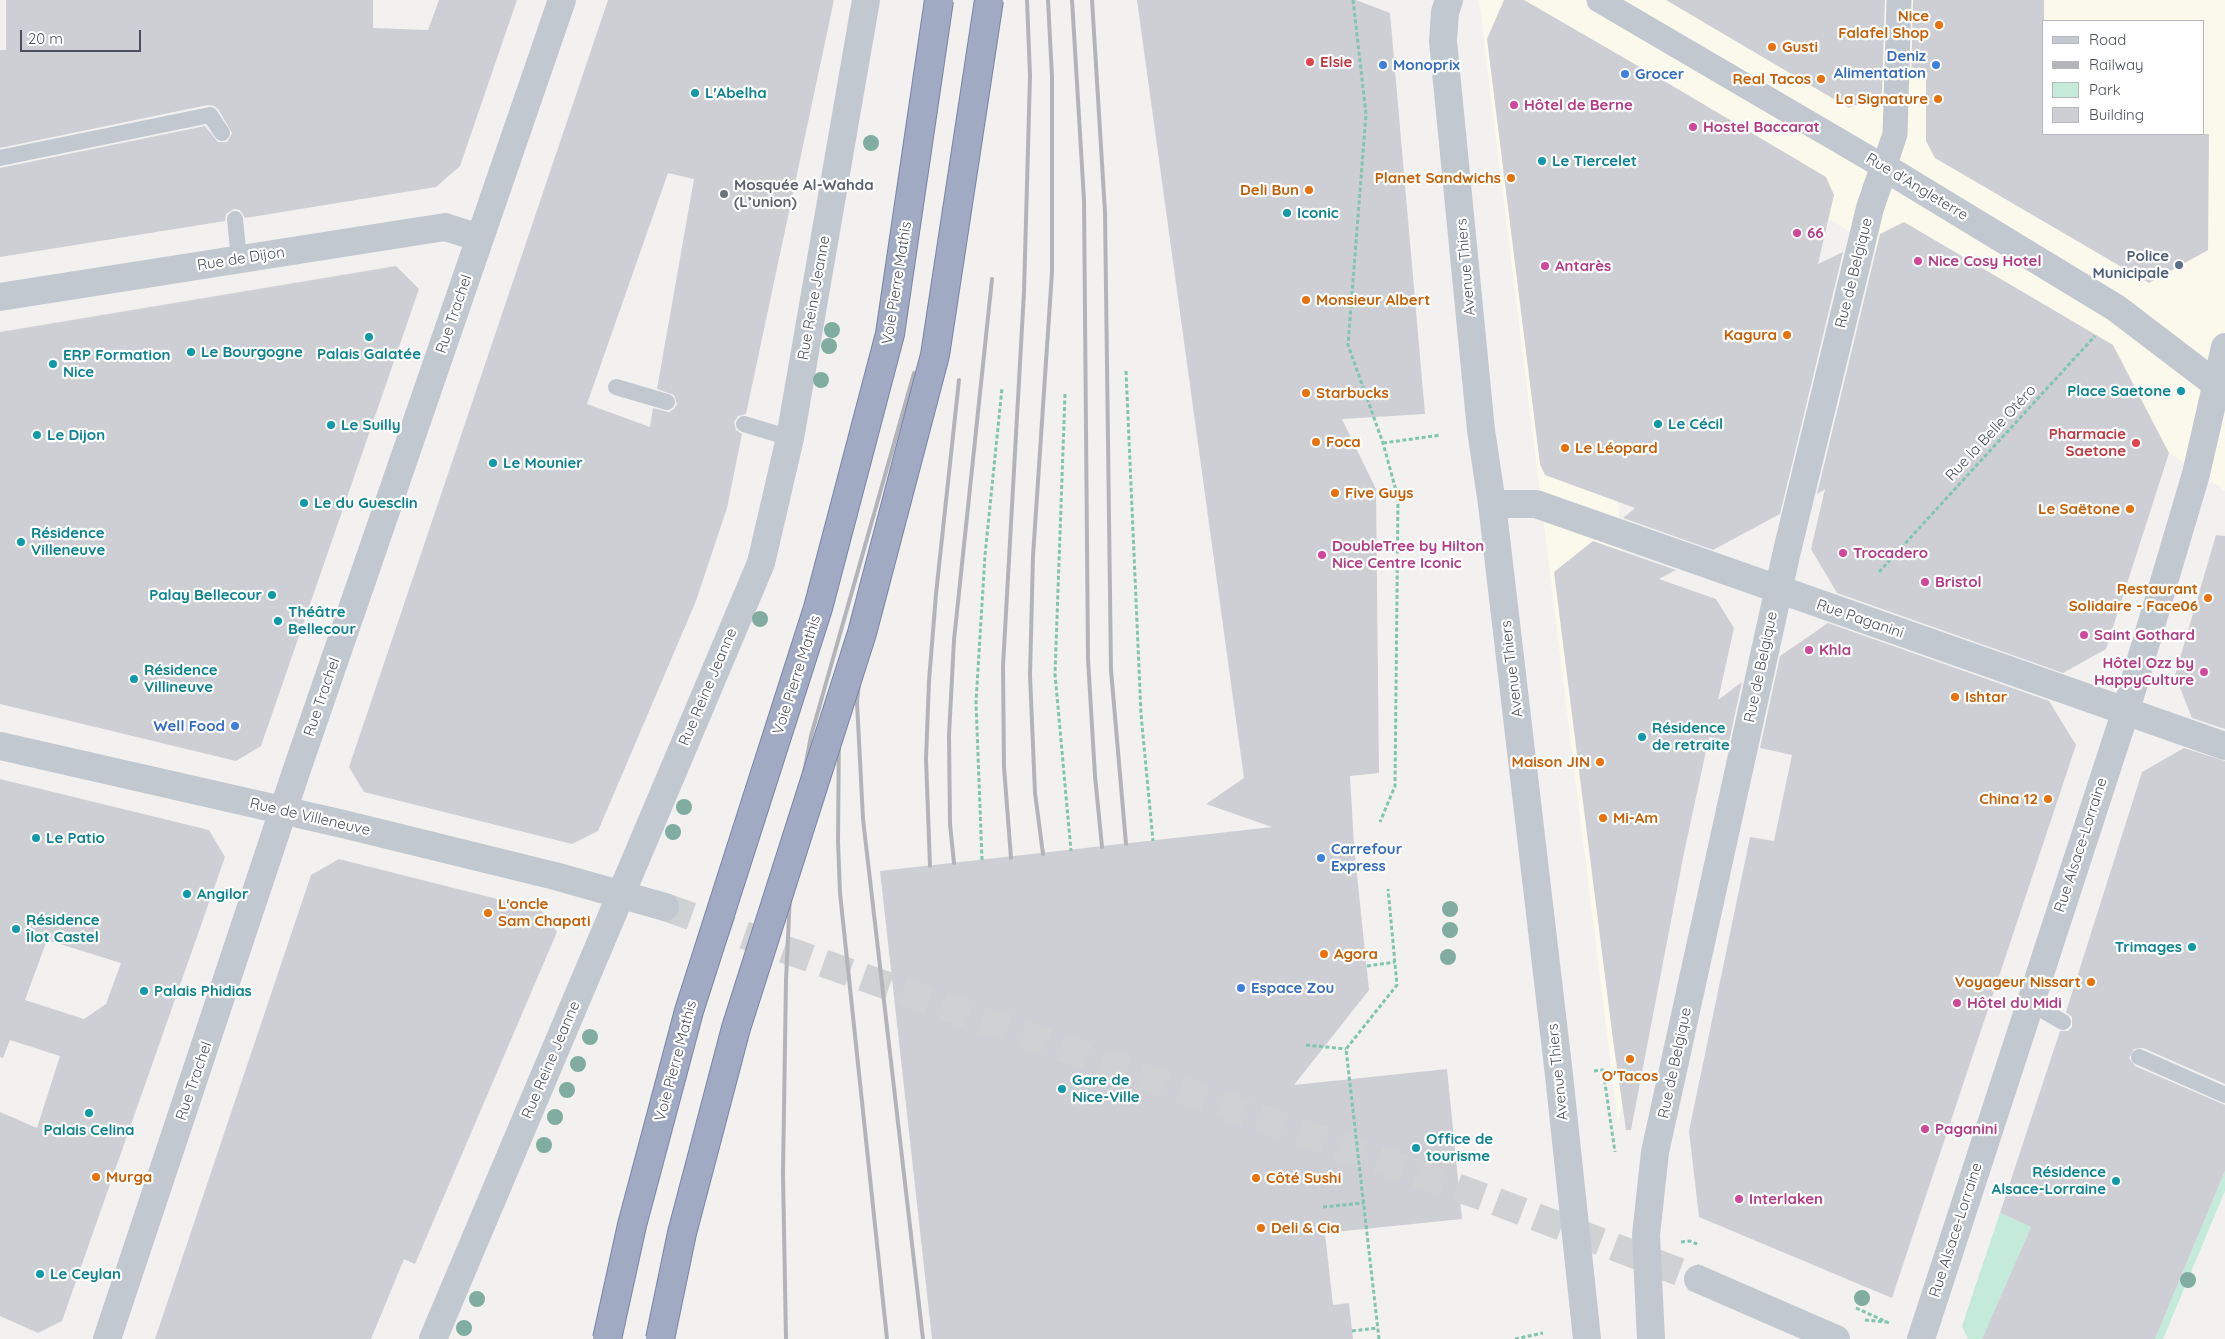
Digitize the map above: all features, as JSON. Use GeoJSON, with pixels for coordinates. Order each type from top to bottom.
{"type":"FeatureCollection","features":[{"type":"Feature","properties":{"kind":"highway","name":"Voie Pierre Mathis"},"geometry":{"type":"LineString","coordinates":[[607,1339],[632,1225],[689,1011],[818,608],[890,334],[939,0]]}},
{"type":"Feature","properties":{"kind":"highway"},"geometry":{"type":"LineString","coordinates":[[660,1339],[682,1233],[736,1028],[862,633],[936,355],[989,0]]}},
{"type":"Feature","properties":{"kind":"street","name":"Rue Trachel"},"geometry":{"type":"LineString","coordinates":[[107,1339],[283,811],[562,0]]}},
{"type":"Feature","properties":{"kind":"street","name":"Rue Reine Jeanne"},"geometry":{"type":"LineString","coordinates":[[433,1339],[760,563],[790,438],[866,0]]}},
{"type":"Feature","properties":{"kind":"street","name":"Avenue Thiers"},"geometry":{"type":"LineString","coordinates":[[1449,0],[1445,12],[1443,41],[1481,430],[1492,504],[1559,1075],[1587,1339]]}},
{"type":"Feature","properties":{"kind":"street","name":"Rue d'Angleterre"},"geometry":{"type":"LineString","coordinates":[[1599,0],[1884,167],[2116,308],[2221,388]]}},
{"type":"Feature","properties":{"kind":"street","name":"Rue de Belgique"},"geometry":{"type":"LineString","coordinates":[[1651,1339],[1646,1235],[1655,1152],[1778,590],[1870,208],[1895,134],[1899,0]]}},
{"type":"Feature","properties":{"kind":"street","name":"Rue de Dijon"},"geometry":{"type":"LineString","coordinates":[[0,297],[445,227],[480,238]]}},
{"type":"Feature","properties":{"kind":"street","name":"Rue Alsace-Lorraine"},"geometry":{"type":"LineString","coordinates":[[1921,1339],[2126,710],[2221,388],[2225,347]]}},
{"type":"Feature","properties":{"kind":"street","name":"Rue Paganini"},"geometry":{"type":"LineString","coordinates":[[1492,504],[1536,504],[2225,746]]}},
{"type":"Feature","properties":{"kind":"street","name":"Rue de Villeneuve"},"geometry":{"type":"LineString","coordinates":[[0,746],[555,876],[665,907]]}},
{"type":"Feature","properties":{"kind":"street"},"geometry":{"type":"LineString","coordinates":[[1698,1279],[1836,1339]]}},
{"type":"Feature","properties":{"kind":"lane"},"geometry":{"type":"LineString","coordinates":[[0,158],[210,115],[222,133]]}},
{"type":"Feature","properties":{"kind":"lane"},"geometry":{"type":"LineString","coordinates":[[235,219],[238,259]]}},
{"type":"Feature","properties":{"kind":"lane"},"geometry":{"type":"LineString","coordinates":[[616,387],[667,402]]}},
{"type":"Feature","properties":{"kind":"lane"},"geometry":{"type":"LineString","coordinates":[[744,424],[790,438]]}},
{"type":"Feature","properties":{"kind":"lane"},"geometry":{"type":"LineString","coordinates":[[2030,1003],[2063,1022]]}},
{"type":"Feature","properties":{"kind":"lane"},"geometry":{"type":"LineString","coordinates":[[2139,1057],[2225,1096]]}},
{"type":"Feature","properties":{"kind":"path"},"geometry":{"type":"LineString","coordinates":[[1353,0],[1366,114],[1348,345],[1383,443],[1398,498],[1395,786],[1380,822]]}},
{"type":"Feature","properties":{"kind":"path","name":"Rue la Belle Otéro"},"geometry":{"type":"LineString","coordinates":[[1879,572],[2089,344],[2116,308]]}},
{"type":"Feature","properties":{"kind":"path"},"geometry":{"type":"LineString","coordinates":[[1126,371],[1141,714],[1153,841]]}},
{"type":"Feature","properties":{"kind":"path"},"geometry":{"type":"LineString","coordinates":[[982,860],[976,702],[985,555],[1002,388]]}},
{"type":"Feature","properties":{"kind":"path"},"geometry":{"type":"LineString","coordinates":[[1064,394],[1055,674],[1071,851]]}},
{"type":"Feature","properties":{"kind":"path"},"geometry":{"type":"LineString","coordinates":[[1383,443],[1441,435]]}},
{"type":"Feature","properties":{"kind":"path"},"geometry":{"type":"LineString","coordinates":[[1379,1339],[1346,1049],[1397,985],[1388,889]]}},
{"type":"Feature","properties":{"kind":"path"},"geometry":{"type":"LineString","coordinates":[[1367,966],[1395,962]]}},
{"type":"Feature","properties":{"kind":"path"},"geometry":{"type":"LineString","coordinates":[[1306,1045],[1346,1049]]}},
{"type":"Feature","properties":{"kind":"path"},"geometry":{"type":"LineString","coordinates":[[1603,1070],[1615,1152]]}},
{"type":"Feature","properties":{"kind":"path"},"geometry":{"type":"LineString","coordinates":[[1323,1207],[1364,1203]]}},
{"type":"Feature","properties":{"kind":"path"},"geometry":{"type":"LineString","coordinates":[[1352,1331],[1378,1328]]}},
{"type":"Feature","properties":{"kind":"path"},"geometry":{"type":"LineString","coordinates":[[1515,1339],[1543,1333]]}},
{"type":"Feature","properties":{"kind":"shaded area"},"geometry":{"type":"Polygon","coordinates":[[[1479,0],[2225,0],[2225,491],[1841,226],[1581,79],[1658,961],[1618,1123],[1479,0]]]}},
{"type":"Feature","properties":{"kind":"green space"},"geometry":{"type":"Polygon","coordinates":[[[2225,1171],[2225,1191],[2163,1339],[2155,1339],[2225,1171]]]}},
{"type":"Feature","properties":{"kind":"green space"},"geometry":{"type":"Polygon","coordinates":[[[2000,1213],[2031,1227],[1984,1335],[1992,1339],[1968,1339],[1962,1326],[2000,1213]]]}},
{"type":"Feature","properties":{"kind":"building"},"geometry":{"type":"Polygon","coordinates":[[[6,0],[373,0],[373,28],[428,30],[439,0],[517,0],[460,166],[436,187],[245,218],[240,210],[234,209],[226,214],[225,221],[0,257],[0,168],[205,126],[218,142],[227,142],[232,133],[218,109],[208,105],[0,148],[0,50],[6,50],[6,0]]]}},
{"type":"Feature","properties":{"kind":"building"},"geometry":{"type":"Polygon","coordinates":[[[608,0],[834,0],[746,414],[738,416],[734,422],[736,430],[742,434],[727,508],[696,601],[598,831],[572,844],[364,792],[349,767],[608,0]],[[668,173],[587,404],[650,427],[653,408],[669,412],[677,404],[674,395],[657,389],[694,179],[668,173]]]}},
{"type":"Feature","properties":{"kind":"building"},"geometry":{"type":"Polygon","coordinates":[[[1137,0],[1356,0],[1390,13],[1425,414],[1342,419],[1376,489],[1379,773],[1350,776],[1354,846],[1369,990],[1294,1085],[1447,1069],[1462,1219],[1325,1233],[1333,1305],[1349,1303],[1353,1339],[932,1339],[880,871],[1272,827],[1206,804],[1244,778],[1137,0]]]}},
{"type":"Feature","properties":{"kind":"building"},"geometry":{"type":"Polygon","coordinates":[[[1504,0],[1524,0],[1671,85],[1826,177],[1834,195],[1818,264],[1843,252],[1780,514],[1713,550],[1623,518],[1635,508],[1545,475],[1540,464],[1487,39],[1504,0]]]}},
{"type":"Feature","properties":{"kind":"building"},"geometry":{"type":"Polygon","coordinates":[[[1666,0],[1885,0],[1882,93],[1849,108],[1666,0]]]}},
{"type":"Feature","properties":{"kind":"building"},"geometry":{"type":"Polygon","coordinates":[[[1913,0],[2044,0],[2044,20],[2042,20],[2042,135],[2209,134],[2208,250],[2149,283],[1935,158],[1926,141],[1926,72],[1911,79],[1913,0]]]}},
{"type":"Feature","properties":{"kind":"building"},"geometry":{"type":"Polygon","coordinates":[[[1904,222],[2113,345],[2169,453],[2106,649],[2063,673],[1837,593],[1811,549],[1825,489],[1817,494],[1880,234],[1904,222]]]}},
{"type":"Feature","properties":{"kind":"building"},"geometry":{"type":"Polygon","coordinates":[[[396,266],[419,289],[261,746],[236,761],[0,704],[0,332],[396,266]]]}},
{"type":"Feature","properties":{"kind":"building"},"geometry":{"type":"Polygon","coordinates":[[[2216,535],[2225,536],[2225,729],[2192,718],[2175,675],[2216,535]]]}},
{"type":"Feature","properties":{"kind":"building","name":"Résidence de retraite"},"geometry":{"type":"Polygon","coordinates":[[[1593,541],[1676,570],[1659,579],[1716,599],[1734,628],[1718,700],[1742,682],[1729,742],[1709,737],[1684,853],[1631,1130],[1626,1130],[1613,1040],[1554,572],[1593,541]]]}},
{"type":"Feature","properties":{"kind":"building"},"geometry":{"type":"Polygon","coordinates":[[[1828,623],[2049,701],[2076,745],[1892,1298],[1699,1217],[1689,1131],[1750,837],[1774,841],[1792,755],[1760,748],[1780,656],[1828,623]]]}},
{"type":"Feature","properties":{"kind":"building"},"geometry":{"type":"Polygon","coordinates":[[[2184,748],[2225,761],[2225,1084],[2143,1048],[2134,1049],[2129,1058],[2135,1066],[2225,1105],[2225,1171],[2155,1339],[1982,1339],[2031,1227],[2000,1213],[2060,1031],[2068,1031],[2072,1027],[2072,1017],[2066,1012],[2142,772],[2184,748]]]}},
{"type":"Feature","properties":{"kind":"building"},"geometry":{"type":"Polygon","coordinates":[[[0,779],[209,830],[225,857],[62,1321],[38,1333],[0,1316],[0,1112],[37,1128],[60,1056],[10,1040],[3,1058],[0,1057],[0,779]],[[47,940],[25,1000],[84,1019],[106,1004],[121,963],[47,940]]]}},
{"type":"Feature","properties":{"kind":"building"},"geometry":{"type":"Polygon","coordinates":[[[339,859],[541,910],[557,932],[415,1264],[404,1259],[371,1339],[155,1339],[311,875],[339,859]]]}},
{"type":"Feature","properties":{"kind":"tunnel"},"geometry":{"type":"LineString","coordinates":[[665,907],[1492,1200],[1698,1279]]}},
{"type":"Feature","properties":{"kind":"railway"},"geometry":{"type":"LineString","coordinates":[[1011,858],[1004,767],[1003,666],[1024,292],[1030,76],[1027,0]]}},
{"type":"Feature","properties":{"kind":"railway"},"geometry":{"type":"LineString","coordinates":[[1043,854],[1035,793],[1030,675],[1033,556],[1052,272],[1052,77],[1048,0]]}},
{"type":"Feature","properties":{"kind":"railway"},"geometry":{"type":"LineString","coordinates":[[1072,0],[1084,200],[1088,659],[1095,776],[1102,847]]}},
{"type":"Feature","properties":{"kind":"railway"},"geometry":{"type":"LineString","coordinates":[[1092,0],[1105,212],[1111,670],[1126,844]]}},
{"type":"Feature","properties":{"kind":"railway"},"geometry":{"type":"LineString","coordinates":[[954,863],[950,824],[949,735],[954,640],[992,279]]}},
{"type":"Feature","properties":{"kind":"railway"},"geometry":{"type":"LineString","coordinates":[[786,1339],[783,1174],[786,980],[793,831],[811,736],[914,373]]}},
{"type":"Feature","properties":{"kind":"railway"},"geometry":{"type":"LineString","coordinates":[[930,866],[926,759],[929,681],[936,594],[959,380]]}},
{"type":"Feature","properties":{"kind":"railway"},"geometry":{"type":"LineString","coordinates":[[873,560],[844,683],[839,725],[838,841],[840,893],[887,1339]]}},
{"type":"Feature","properties":{"kind":"railway"},"geometry":{"type":"LineString","coordinates":[[867,610],[857,702],[863,819],[923,1339]]}},
{"type":"Feature","properties":{"kind":"place","name":"Nice Falafel Shop"},"geometry":{"type":"Point","coordinates":[1939,25]}},
{"type":"Feature","properties":{"kind":"place","name":"Gusti"},"geometry":{"type":"Point","coordinates":[1772,47]}},
{"type":"Feature","properties":{"kind":"place","name":"Elsie"},"geometry":{"type":"Point","coordinates":[1310,62]}},
{"type":"Feature","properties":{"kind":"place","name":"Monoprix"},"geometry":{"type":"Point","coordinates":[1383,65]}},
{"type":"Feature","properties":{"kind":"place","name":"Deniz Alimentation"},"geometry":{"type":"Point","coordinates":[1936,65]}},
{"type":"Feature","properties":{"kind":"place","name":"Grocer"},"geometry":{"type":"Point","coordinates":[1625,74]}},
{"type":"Feature","properties":{"kind":"place","name":"Real Tacos"},"geometry":{"type":"Point","coordinates":[1821,79]}},
{"type":"Feature","properties":{"kind":"place","name":"L'Abelha"},"geometry":{"type":"Point","coordinates":[695,93]}},
{"type":"Feature","properties":{"kind":"place","name":"La Signature"},"geometry":{"type":"Point","coordinates":[1938,99]}},
{"type":"Feature","properties":{"kind":"place","name":"Hôtel de Berne"},"geometry":{"type":"Point","coordinates":[1514,105]}},
{"type":"Feature","properties":{"kind":"place","name":"Hostel Baccarat"},"geometry":{"type":"Point","coordinates":[1693,127]}},
{"type":"Feature","properties":{"kind":"place","name":"Le Tiercelet"},"geometry":{"type":"Point","coordinates":[1542,161]}},
{"type":"Feature","properties":{"kind":"place","name":"Planet Sandwichs"},"geometry":{"type":"Point","coordinates":[1511,178]}},
{"type":"Feature","properties":{"kind":"place","name":"Deli Bun"},"geometry":{"type":"Point","coordinates":[1309,190]}},
{"type":"Feature","properties":{"kind":"place","name":"Mosquée Al-Wahda (L’union)"},"geometry":{"type":"Point","coordinates":[724,194]}},
{"type":"Feature","properties":{"kind":"place","name":"Iconic"},"geometry":{"type":"Point","coordinates":[1287,213]}},
{"type":"Feature","properties":{"kind":"place","name":"66"},"geometry":{"type":"Point","coordinates":[1797,233]}},
{"type":"Feature","properties":{"kind":"place","name":"Nice Cosy Hotel"},"geometry":{"type":"Point","coordinates":[1918,261]}},
{"type":"Feature","properties":{"kind":"place","name":"Police Municipale"},"geometry":{"type":"Point","coordinates":[2179,265]}},
{"type":"Feature","properties":{"kind":"place","name":"Antarès"},"geometry":{"type":"Point","coordinates":[1545,266]}},
{"type":"Feature","properties":{"kind":"place","name":"Monsieur Albert"},"geometry":{"type":"Point","coordinates":[1306,300]}},
{"type":"Feature","properties":{"kind":"place","name":"Kagura"},"geometry":{"type":"Point","coordinates":[1787,335]}},
{"type":"Feature","properties":{"kind":"place","name":"Palais Galatée"},"geometry":{"type":"Point","coordinates":[369,337]}},
{"type":"Feature","properties":{"kind":"place","name":"Le Bourgogne"},"geometry":{"type":"Point","coordinates":[191,352]}},
{"type":"Feature","properties":{"kind":"place","name":"ERP Formation Nice"},"geometry":{"type":"Point","coordinates":[53,364]}},
{"type":"Feature","properties":{"kind":"place","name":"Place Saetone"},"geometry":{"type":"Point","coordinates":[2181,391]}},
{"type":"Feature","properties":{"kind":"place","name":"Starbucks"},"geometry":{"type":"Point","coordinates":[1306,393]}},
{"type":"Feature","properties":{"kind":"place","name":"Le Cécil"},"geometry":{"type":"Point","coordinates":[1658,424]}},
{"type":"Feature","properties":{"kind":"place","name":"Le Suilly"},"geometry":{"type":"Point","coordinates":[331,425]}},
{"type":"Feature","properties":{"kind":"place","name":"Le Dijon"},"geometry":{"type":"Point","coordinates":[37,435]}},
{"type":"Feature","properties":{"kind":"place","name":"Foca"},"geometry":{"type":"Point","coordinates":[1316,442]}},
{"type":"Feature","properties":{"kind":"place","name":"Pharmacie Saetone"},"geometry":{"type":"Point","coordinates":[2136,443]}},
{"type":"Feature","properties":{"kind":"place","name":"Le Léopard"},"geometry":{"type":"Point","coordinates":[1565,448]}},
{"type":"Feature","properties":{"kind":"place","name":"Le Mounier"},"geometry":{"type":"Point","coordinates":[493,463]}},
{"type":"Feature","properties":{"kind":"place","name":"Five Guys"},"geometry":{"type":"Point","coordinates":[1335,493]}},
{"type":"Feature","properties":{"kind":"place","name":"Le du Guesclin"},"geometry":{"type":"Point","coordinates":[304,503]}},
{"type":"Feature","properties":{"kind":"place","name":"Le Saëtone"},"geometry":{"type":"Point","coordinates":[2130,509]}},
{"type":"Feature","properties":{"kind":"place","name":"Résidence Villeneuve"},"geometry":{"type":"Point","coordinates":[21,542]}},
{"type":"Feature","properties":{"kind":"place","name":"Trocadero"},"geometry":{"type":"Point","coordinates":[1843,553]}},
{"type":"Feature","properties":{"kind":"place","name":"DoubleTree by Hilton Nice Centre Iconic"},"geometry":{"type":"Point","coordinates":[1322,555]}},
{"type":"Feature","properties":{"kind":"place","name":"Bristol"},"geometry":{"type":"Point","coordinates":[1925,582]}},
{"type":"Feature","properties":{"kind":"place","name":"Palay Bellecour"},"geometry":{"type":"Point","coordinates":[272,595]}},
{"type":"Feature","properties":{"kind":"place","name":"Restaurant Solidaire - Face06"},"geometry":{"type":"Point","coordinates":[2208,598]}},
{"type":"Feature","properties":{"kind":"place","name":"Théâtre Bellecour"},"geometry":{"type":"Point","coordinates":[278,621]}},
{"type":"Feature","properties":{"kind":"place","name":"Saint Gothard"},"geometry":{"type":"Point","coordinates":[2084,635]}},
{"type":"Feature","properties":{"kind":"place","name":"Khla"},"geometry":{"type":"Point","coordinates":[1809,650]}},
{"type":"Feature","properties":{"kind":"place","name":"Hôtel Ozz by HappyCulture"},"geometry":{"type":"Point","coordinates":[2204,672]}},
{"type":"Feature","properties":{"kind":"place","name":"Résidence Villineuve"},"geometry":{"type":"Point","coordinates":[134,679]}},
{"type":"Feature","properties":{"kind":"place","name":"Ishtar"},"geometry":{"type":"Point","coordinates":[1955,697]}},
{"type":"Feature","properties":{"kind":"place","name":"Well Food"},"geometry":{"type":"Point","coordinates":[235,726]}},
{"type":"Feature","properties":{"kind":"place","name":"Résidence de retraite"},"geometry":{"type":"Point","coordinates":[1642,737]}},
{"type":"Feature","properties":{"kind":"place","name":"Maison JIN"},"geometry":{"type":"Point","coordinates":[1600,762]}},
{"type":"Feature","properties":{"kind":"place","name":"China 12"},"geometry":{"type":"Point","coordinates":[2048,799]}},
{"type":"Feature","properties":{"kind":"place","name":"Mi-Am"},"geometry":{"type":"Point","coordinates":[1603,818]}},
{"type":"Feature","properties":{"kind":"place","name":"Le Patio"},"geometry":{"type":"Point","coordinates":[36,838]}},
{"type":"Feature","properties":{"kind":"place","name":"Carrefour Express"},"geometry":{"type":"Point","coordinates":[1321,858]}},
{"type":"Feature","properties":{"kind":"place","name":"Angilor"},"geometry":{"type":"Point","coordinates":[187,894]}},
{"type":"Feature","properties":{"kind":"place","name":"L'oncle Sam Chapati"},"geometry":{"type":"Point","coordinates":[488,913]}},
{"type":"Feature","properties":{"kind":"place","name":"Résidence Îlot Castel"},"geometry":{"type":"Point","coordinates":[16,929]}},
{"type":"Feature","properties":{"kind":"place","name":"Trimages"},"geometry":{"type":"Point","coordinates":[2192,947]}},
{"type":"Feature","properties":{"kind":"place","name":"Agora"},"geometry":{"type":"Point","coordinates":[1324,954]}},
{"type":"Feature","properties":{"kind":"place","name":"Voyageur Nissart"},"geometry":{"type":"Point","coordinates":[2091,982]}},
{"type":"Feature","properties":{"kind":"place","name":"Espace Zou"},"geometry":{"type":"Point","coordinates":[1241,988]}},
{"type":"Feature","properties":{"kind":"place","name":"Palais Phidias"},"geometry":{"type":"Point","coordinates":[144,991]}},
{"type":"Feature","properties":{"kind":"place","name":"Hôtel du Midi"},"geometry":{"type":"Point","coordinates":[1957,1003]}},
{"type":"Feature","properties":{"kind":"place","name":"O'Tacos"},"geometry":{"type":"Point","coordinates":[1630,1059]}},
{"type":"Feature","properties":{"kind":"place","name":"Gare de Nice-Ville"},"geometry":{"type":"Point","coordinates":[1062,1089]}},
{"type":"Feature","properties":{"kind":"place","name":"Palais Celina"},"geometry":{"type":"Point","coordinates":[89,1113]}},
{"type":"Feature","properties":{"kind":"place","name":"Paganini"},"geometry":{"type":"Point","coordinates":[1925,1129]}},
{"type":"Feature","properties":{"kind":"place","name":"Office de tourisme"},"geometry":{"type":"Point","coordinates":[1416,1148]}},
{"type":"Feature","properties":{"kind":"place","name":"Murga"},"geometry":{"type":"Point","coordinates":[96,1177]}},
{"type":"Feature","properties":{"kind":"place","name":"Côté Sushi"},"geometry":{"type":"Point","coordinates":[1256,1178]}},
{"type":"Feature","properties":{"kind":"place","name":"Résidence Alsace-Lorraine"},"geometry":{"type":"Point","coordinates":[2116,1181]}},
{"type":"Feature","properties":{"kind":"place","name":"Interlaken"},"geometry":{"type":"Point","coordinates":[1739,1199]}},
{"type":"Feature","properties":{"kind":"place","name":"Deli & Cia"},"geometry":{"type":"Point","coordinates":[1261,1228]}},
{"type":"Feature","properties":{"kind":"place","name":"Le Ceylan"},"geometry":{"type":"Point","coordinates":[40,1274]}}]}
